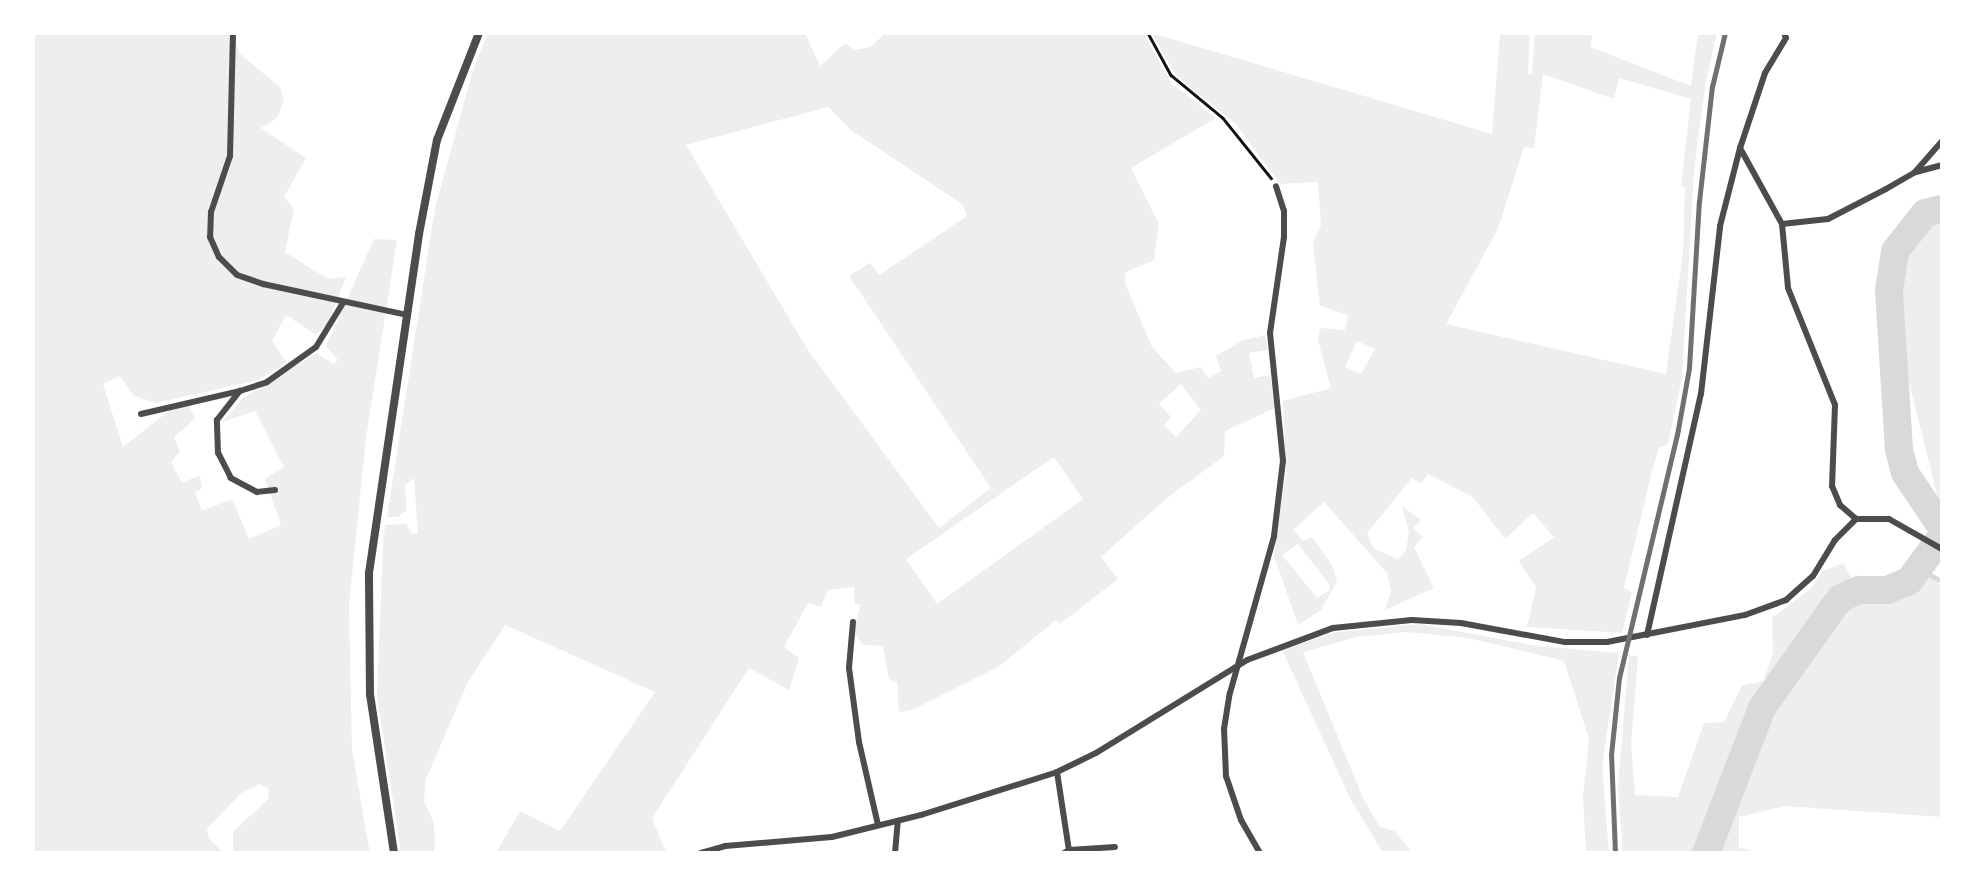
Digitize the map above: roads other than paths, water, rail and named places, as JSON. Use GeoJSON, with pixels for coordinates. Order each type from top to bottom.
{"type":"FeatureCollection","features":[{"type":"Feature","properties":{"kind":"street"},"geometry":{"type":"LineString","coordinates":[[233,33],[230,156],[211,212],[210,237],[219,257],[237,275],[343,303],[407,315]]}},
{"type":"Feature","properties":{"kind":"street"},"geometry":{"type":"LineString","coordinates":[[394,853],[370,695],[369,573],[407,315],[437,140],[479,33]]}},
{"type":"Feature","properties":{"kind":"street"},"geometry":{"type":"LineString","coordinates":[[1647,635],[1698,407],[1720,226],[1740,148],[1765,73],[1785,36],[1794,33]]}},
{"type":"Feature","properties":{"kind":"street"},"geometry":{"type":"LineString","coordinates":[[1915,172],[1942,141]]}},
{"type":"Feature","properties":{"kind":"street"},"geometry":{"type":"LineString","coordinates":[[1740,148],[1782,224],[1788,288],[1835,405],[1832,486],[1840,505],[1856,519],[1889,519],[1928,538],[1942,549]]}},
{"type":"Feature","properties":{"kind":"street"},"geometry":{"type":"LineString","coordinates":[[1782,224],[1828,219],[1915,172],[1942,165]]}},
{"type":"Feature","properties":{"kind":"street"},"geometry":{"type":"LineString","coordinates":[[1260,853],[1241,820],[1226,776],[1224,729],[1274,536],[1283,461],[1270,333],[1284,237],[1284,211],[1276,187]]}},
{"type":"Feature","properties":{"kind":"street"},"geometry":{"type":"LineString","coordinates":[[141,414],[267,382],[316,347],[343,303]]}},
{"type":"Feature","properties":{"kind":"street"},"geometry":{"type":"LineString","coordinates":[[240,391],[217,420],[218,453],[231,478],[257,492],[275,490]]}},
{"type":"Feature","properties":{"kind":"street"},"geometry":{"type":"LineString","coordinates":[[701,853],[725,846],[832,836],[898,821],[1057,772],[1096,753],[1241,664],[1334,628],[1412,620],[1461,623],[1565,642],[1647,635],[1745,615],[1786,600],[1813,576],[1835,540],[1856,519]]}},
{"type":"Feature","properties":{"kind":"street"},"geometry":{"type":"LineString","coordinates":[[853,622],[849,668],[859,742],[878,825]]}},
{"type":"Feature","properties":{"kind":"street"},"geometry":{"type":"LineString","coordinates":[[1057,772],[1067,851],[1115,847]]}},
{"type":"Feature","properties":{"kind":"street"},"geometry":{"type":"LineString","coordinates":[[895,853],[898,821]]}},
{"type":"Feature","properties":{"kind":"waterway"},"geometry":{"type":"LineString","coordinates":[[1942,209],[1925,213],[1895,251],[1889,291],[1899,450],[1905,473],[1942,528]]}},
{"type":"Feature","properties":{"kind":"waterway"},"geometry":{"type":"LineString","coordinates":[[1706,853],[1762,708],[1832,609],[1841,598],[1859,590],[1887,590],[1909,581],[1942,536]]}},
{"type":"Feature","properties":{"kind":"waterway"},"geometry":{"type":"LineString","coordinates":[[1919,569],[1942,581]]}},
{"type":"Feature","properties":{"kind":"railway"},"geometry":{"type":"LineString","coordinates":[[1615,853],[1611,755],[1619,678],[1677,435],[1689,368],[1699,202],[1712,87],[1725,33]]}}]}
